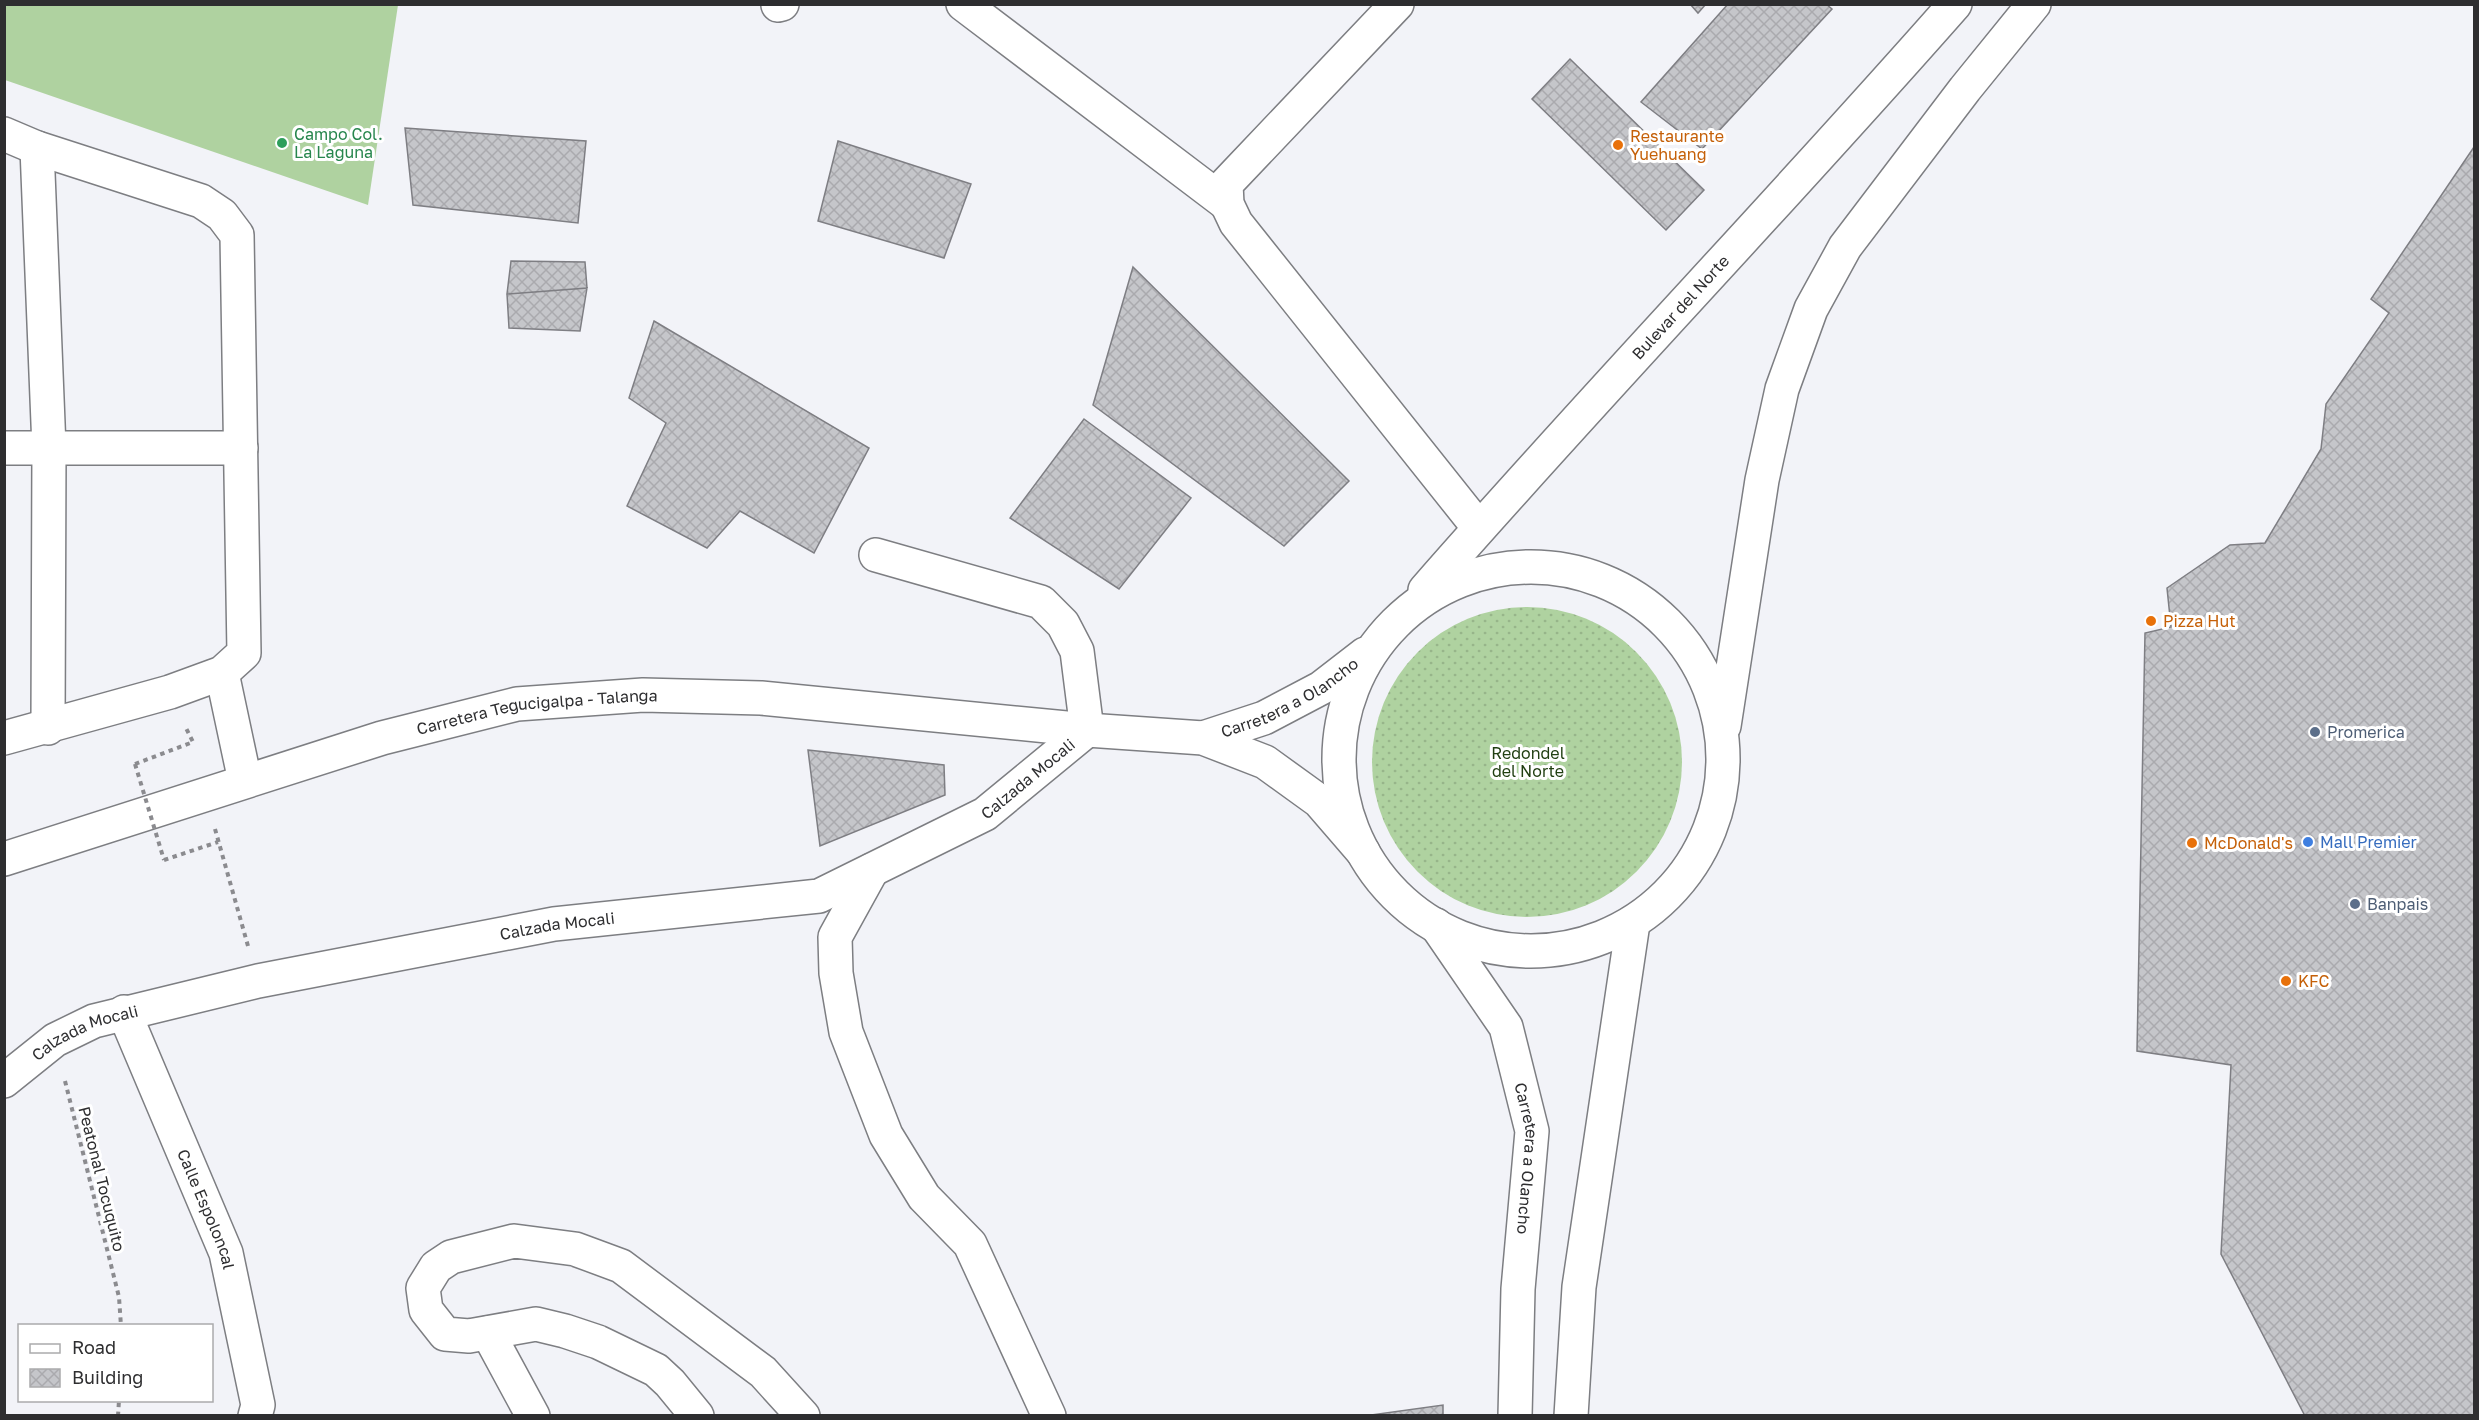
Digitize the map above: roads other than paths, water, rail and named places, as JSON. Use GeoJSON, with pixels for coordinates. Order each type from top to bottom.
{"type":"FeatureCollection","features":[{"type":"Feature","properties":{"kind":"main road"},"geometry":{"type":"LineString","coordinates":[[963,4],[1227,204]]}},
{"type":"Feature","properties":{"kind":"main road"},"geometry":{"type":"LineString","coordinates":[[1396,4],[1226,184],[1227,204],[1236,224],[1479,528]]}},
{"type":"Feature","properties":{"kind":"main road","name":"Bulevar del Norte"},"geometry":{"type":"LineString","coordinates":[[1408,610],[1479,528],[1830,146],[1955,4]]}},
{"type":"Feature","properties":{"kind":"main road"},"geometry":{"type":"LineString","coordinates":[[1723,734],[1705,677],[1672,629],[1627,592],[1572,570],[1514,567],[1458,580],[1408,610],[1371,649],[1348,697],[1338,749],[1343,801],[1363,852],[1394,894],[1436,926],[1484,945],[1535,951],[1587,943],[1633,922],[1673,889],[1710,831],[1723,789],[1723,734],[1762,480],[1782,389],[1811,309],[1845,247],[1965,89],[2034,4]]}},
{"type":"Feature","properties":{"kind":"main road"},"geometry":{"type":"LineString","coordinates":[[4,134],[37,148],[201,201],[222,215],[237,235],[244,653],[222,673],[170,692],[48,728],[4,738]]}},
{"type":"Feature","properties":{"kind":"main road"},"geometry":{"type":"LineString","coordinates":[[37,148],[49,448],[48,728]]}},
{"type":"Feature","properties":{"kind":"main road"},"geometry":{"type":"LineString","coordinates":[[4,448],[241,448]]}},
{"type":"Feature","properties":{"kind":"main road"},"geometry":{"type":"LineString","coordinates":[[876,555],[1041,602],[1063,624],[1077,651],[1087,730]]}},
{"type":"Feature","properties":{"kind":"main road","name":"Carretera a Olancho"},"geometry":{"type":"LineString","coordinates":[[1203,738],[1264,718],[1321,688],[1371,649]]}},
{"type":"Feature","properties":{"kind":"main road"},"geometry":{"type":"LineString","coordinates":[[222,673],[245,782]]}},
{"type":"Feature","properties":{"kind":"main road","name":"Carretera Tegucigalpa - Talanga"},"geometry":{"type":"LineString","coordinates":[[4,859],[382,738],[518,704],[643,695],[760,698],[1087,730]]}},
{"type":"Feature","properties":{"kind":"main road","name":"Carretera a Olancho"},"geometry":{"type":"LineString","coordinates":[[1087,730],[1203,738],[1264,762],[1319,801],[1363,852]]}},
{"type":"Feature","properties":{"kind":"main road","name":"Calzada Mocali"},"geometry":{"type":"LineString","coordinates":[[4,1081],[55,1040],[94,1021],[258,981],[554,924],[819,896],[985,814],[1087,730]]}},
{"type":"Feature","properties":{"kind":"main road"},"geometry":{"type":"LineString","coordinates":[[872,870],[835,937],[836,973],[846,1032],[886,1135],[924,1197],[970,1244],[1049,1416]]}},
{"type":"Feature","properties":{"kind":"main road"},"geometry":{"type":"LineString","coordinates":[[1571,1416],[1579,1287],[1633,922]]}},
{"type":"Feature","properties":{"kind":"main road","name":"Carretera a Olancho"},"geometry":{"type":"LineString","coordinates":[[1436,926],[1506,1027],[1532,1131],[1518,1289],[1515,1416]]}},
{"type":"Feature","properties":{"kind":"main road","name":"Calle Espoloncal"},"geometry":{"type":"LineString","coordinates":[[124,1012],[226,1253],[258,1406],[255,1416]]}},
{"type":"Feature","properties":{"kind":"main road"},"geometry":{"type":"LineString","coordinates":[[697,1416],[670,1383],[656,1370],[598,1342],[536,1324],[469,1336],[445,1334],[436,1326],[426,1310],[423,1288],[436,1267],[451,1257],[514,1241],[575,1249],[621,1266],[762,1372],[803,1416]]}},
{"type":"Feature","properties":{"kind":"main road"},"geometry":{"type":"LineString","coordinates":[[488,1333],[533,1416]]}},
{"type":"Feature","properties":{"kind":"place","name":"Campo Col. La Laguna"},"geometry":{"type":"Point","coordinates":[282,143]}},
{"type":"Feature","properties":{"kind":"place","name":"Restaurante Yuehuang"},"geometry":{"type":"Point","coordinates":[1618,145]}},
{"type":"Feature","properties":{"kind":"place","name":"Pizza Hut"},"geometry":{"type":"Point","coordinates":[2151,621]}},
{"type":"Feature","properties":{"kind":"place","name":"Promerica"},"geometry":{"type":"Point","coordinates":[2315,732]}},
{"type":"Feature","properties":{"kind":"place","name":"Mall Premier"},"geometry":{"type":"Point","coordinates":[2308,842]}},
{"type":"Feature","properties":{"kind":"place","name":"McDonald's"},"geometry":{"type":"Point","coordinates":[2192,843]}},
{"type":"Feature","properties":{"kind":"place","name":"Banpais"},"geometry":{"type":"Point","coordinates":[2355,904]}},
{"type":"Feature","properties":{"kind":"place","name":"KFC"},"geometry":{"type":"Point","coordinates":[2286,981]}},
{"type":"Feature","properties":{"kind":"park label","name":"Redondel del Norte"},"geometry":{"type":"Point","coordinates":[1528,762]}}]}
